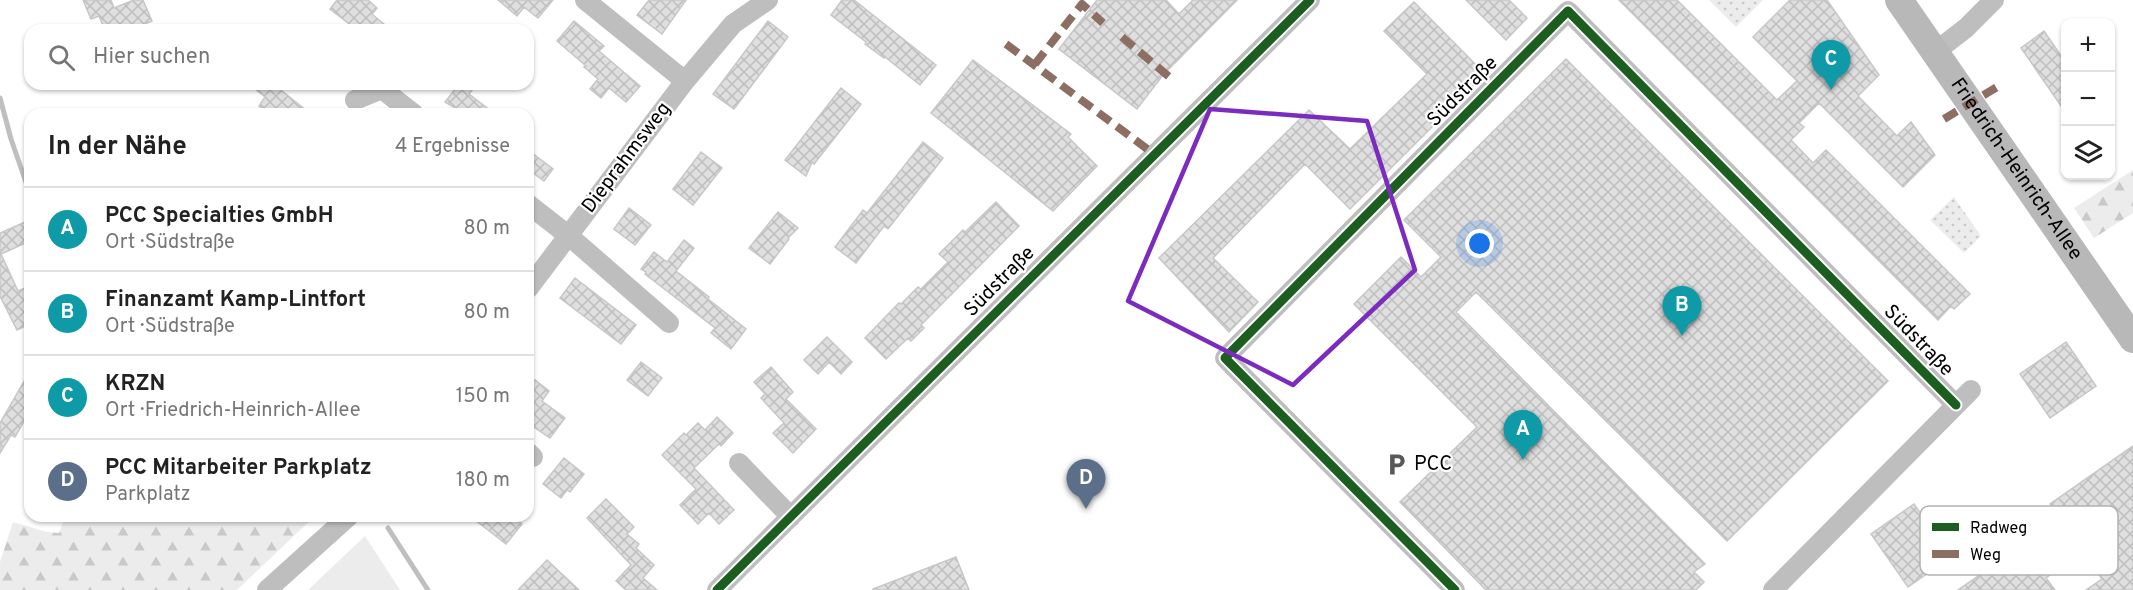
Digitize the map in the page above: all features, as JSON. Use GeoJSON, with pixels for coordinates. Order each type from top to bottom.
{"type":"FeatureCollection","features":[{"type":"Feature","properties":{"kind":"main road","name":"Friedrich-Heinrich-Allee"},"geometry":{"type":"LineString","coordinates":[[1899,0],[2133,339]]}},
{"type":"Feature","properties":{"kind":"street"},"geometry":{"type":"LineString","coordinates":[[585,0],[685,81]]}},
{"type":"Feature","properties":{"kind":"street","name":"Dieprahmsweg"},"geometry":{"type":"LineString","coordinates":[[534,281],[685,81],[733,24],[768,0]]}},
{"type":"Feature","properties":{"kind":"street","name":"Südstraße"},"geometry":{"type":"LineString","coordinates":[[717,590],[1310,0]]}},
{"type":"Feature","properties":{"kind":"street"},"geometry":{"type":"LineString","coordinates":[[1935,52],[1966,28],[1994,0]]}},
{"type":"Feature","properties":{"kind":"street","name":"Südstraße"},"geometry":{"type":"LineString","coordinates":[[1455,590],[1225,358],[1569,11],[1956,405],[1773,590]]}},
{"type":"Feature","properties":{"kind":"street"},"geometry":{"type":"LineString","coordinates":[[355,100],[379,90]]}},
{"type":"Feature","properties":{"kind":"street"},"geometry":{"type":"LineString","coordinates":[[382,90],[406,108]]}},
{"type":"Feature","properties":{"kind":"street"},"geometry":{"type":"LineString","coordinates":[[534,209],[669,323]]}},
{"type":"Feature","properties":{"kind":"street"},"geometry":{"type":"LineString","coordinates":[[1956,405],[1971,390]]}},
{"type":"Feature","properties":{"kind":"street"},"geometry":{"type":"LineString","coordinates":[[739,464],[791,517]]}},
{"type":"Feature","properties":{"kind":"street"},"geometry":{"type":"LineString","coordinates":[[267,590],[342,522]]}},
{"type":"Feature","properties":{"kind":"highlighted area"},"geometry":{"type":"Polygon","coordinates":[[[1210,109],[1367,121],[1415,270],[1293,385],[1128,301],[1210,109]]]}},
{"type":"Feature","properties":{"kind":"green space"},"geometry":{"type":"Polygon","coordinates":[[[1709,0],[1763,0],[1736,27],[1709,0]]]}},
{"type":"Feature","properties":{"kind":"green space"},"geometry":{"type":"Polygon","coordinates":[[[2133,170],[2133,213],[2094,238],[2074,208],[2133,170]]]}},
{"type":"Feature","properties":{"kind":"green space"},"geometry":{"type":"Polygon","coordinates":[[[1954,197],[1981,236],[1964,253],[1930,220],[1954,197]]]}},
{"type":"Feature","properties":{"kind":"green space"},"geometry":{"type":"Polygon","coordinates":[[[13,522],[47,532],[59,533],[63,522],[309,522],[237,590],[0,590],[0,562],[13,522]]]}},
{"type":"Feature","properties":{"kind":"green space"},"geometry":{"type":"Polygon","coordinates":[[[365,536],[400,590],[308,590],[365,536]]]}},
{"type":"Feature","properties":{"kind":"building"},"geometry":{"type":"Polygon","coordinates":[[[83,0],[111,0],[114,8],[134,0],[143,0],[152,21],[144,24],[102,24],[99,16],[91,19],[83,0]]]}},
{"type":"Feature","properties":{"kind":"building"},"geometry":{"type":"Polygon","coordinates":[[[337,0],[368,0],[377,8],[372,14],[384,24],[349,24],[330,9],[337,0]]]}},
{"type":"Feature","properties":{"kind":"building"},"geometry":{"type":"Polygon","coordinates":[[[498,0],[553,0],[538,18],[524,7],[517,16],[498,0]]]}},
{"type":"Feature","properties":{"kind":"building"},"geometry":{"type":"Polygon","coordinates":[[[649,0],[686,0],[662,34],[637,15],[649,0]]]}},
{"type":"Feature","properties":{"kind":"building"},"geometry":{"type":"Polygon","coordinates":[[[842,0],[854,0],[936,65],[920,85],[831,15],[842,0]]]}},
{"type":"Feature","properties":{"kind":"building"},"geometry":{"type":"Polygon","coordinates":[[[1097,0],[1166,0],[1179,14],[1193,0],[1237,0],[1163,75],[1137,109],[1059,49],[1097,0]]]}},
{"type":"Feature","properties":{"kind":"building"},"geometry":{"type":"Polygon","coordinates":[[[1466,0],[1509,0],[1527,18],[1506,40],[1466,0]]]}},
{"type":"Feature","properties":{"kind":"building"},"geometry":{"type":"Polygon","coordinates":[[[1619,0],[1677,0],[1777,100],[1797,81],[1753,37],[1790,0],[1827,0],[1879,75],[1858,96],[1897,136],[1911,122],[1935,155],[1903,187],[1819,103],[1799,123],[1804,127],[1791,140],[1813,163],[1826,150],[1970,294],[1954,309],[1951,306],[1938,320],[1619,0]]]}},
{"type":"Feature","properties":{"kind":"building"},"geometry":{"type":"Polygon","coordinates":[[[1414,2],[1485,74],[1350,209],[1305,164],[1213,258],[1258,302],[1229,332],[1159,258],[1309,110],[1350,149],[1427,74],[1384,31],[1414,2]]]}},
{"type":"Feature","properties":{"kind":"building"},"geometry":{"type":"Polygon","coordinates":[[[574,21],[604,46],[599,51],[640,86],[626,102],[609,88],[601,98],[590,89],[598,79],[557,41],[574,21]]]}},
{"type":"Feature","properties":{"kind":"building"},"geometry":{"type":"Polygon","coordinates":[[[768,21],[788,37],[734,109],[713,94],[768,21]]]}},
{"type":"Feature","properties":{"kind":"building"},"geometry":{"type":"Polygon","coordinates":[[[2044,31],[2061,56],[2061,106],[2021,48],[2044,31]]]}},
{"type":"Feature","properties":{"kind":"building"},"geometry":{"type":"Polygon","coordinates":[[[1566,59],[1888,381],[1727,541],[1476,292],[1456,312],[1705,564],[1694,572],[1704,582],[1696,590],[1486,590],[1400,502],[1477,427],[1354,304],[1401,257],[1421,277],[1441,257],[1404,220],[1566,59]]]}},
{"type":"Feature","properties":{"kind":"building"},"geometry":{"type":"Polygon","coordinates":[[[973,60],[1071,134],[1068,137],[1097,166],[1053,211],[931,113],[973,60]]]}},
{"type":"Feature","properties":{"kind":"building"},"geometry":{"type":"Polygon","coordinates":[[[841,88],[861,104],[814,164],[812,162],[806,176],[785,160],[841,88]]]}},
{"type":"Feature","properties":{"kind":"building"},"geometry":{"type":"Polygon","coordinates":[[[256,90],[281,90],[303,108],[262,108],[259,106],[265,97],[256,90]]]}},
{"type":"Feature","properties":{"kind":"building"},"geometry":{"type":"Polygon","coordinates":[[[454,90],[472,90],[469,94],[487,108],[455,108],[445,102],[454,90]]]}},
{"type":"Feature","properties":{"kind":"building"},"geometry":{"type":"Polygon","coordinates":[[[923,142],[943,158],[888,229],[884,226],[856,263],[835,247],[863,210],[867,213],[923,142]]]}},
{"type":"Feature","properties":{"kind":"building"},"geometry":{"type":"Polygon","coordinates":[[[701,152],[722,168],[693,205],[673,189],[701,152]]]}},
{"type":"Feature","properties":{"kind":"building"},"geometry":{"type":"Polygon","coordinates":[[[534,155],[553,169],[544,181],[534,174],[534,155]]]}},
{"type":"Feature","properties":{"kind":"building"},"geometry":{"type":"Polygon","coordinates":[[[996,202],[1019,226],[921,325],[924,328],[911,341],[908,338],[886,359],[865,338],[899,303],[901,304],[918,287],[921,289],[948,262],[939,254],[996,202]]]}},
{"type":"Feature","properties":{"kind":"building"},"geometry":{"type":"Polygon","coordinates":[[[629,208],[651,225],[635,245],[614,229],[629,208]]]}},
{"type":"Feature","properties":{"kind":"building"},"geometry":{"type":"Polygon","coordinates":[[[778,212],[798,228],[770,264],[749,248],[778,212]]]}},
{"type":"Feature","properties":{"kind":"building"},"geometry":{"type":"Polygon","coordinates":[[[24,222],[24,244],[1,254],[18,291],[24,288],[24,327],[17,330],[0,296],[0,233],[24,222]]]}},
{"type":"Feature","properties":{"kind":"building"},"geometry":{"type":"Polygon","coordinates":[[[684,240],[694,248],[676,271],[746,329],[731,349],[711,333],[715,328],[641,269],[654,252],[667,262],[684,240]]]}},
{"type":"Feature","properties":{"kind":"building"},"geometry":{"type":"Polygon","coordinates":[[[575,278],[636,325],[621,344],[560,298],[575,278]]]}},
{"type":"Feature","properties":{"kind":"building"},"geometry":{"type":"Polygon","coordinates":[[[827,337],[852,362],[841,374],[829,362],[818,374],[804,360],[827,337]]]}},
{"type":"Feature","properties":{"kind":"building"},"geometry":{"type":"Polygon","coordinates":[[[2066,342],[2096,386],[2050,418],[2020,374],[2066,342]]]}},
{"type":"Feature","properties":{"kind":"building"},"geometry":{"type":"Polygon","coordinates":[[[641,362],[662,378],[648,396],[627,380],[641,362]]]}},
{"type":"Feature","properties":{"kind":"building"},"geometry":{"type":"Polygon","coordinates":[[[771,367],[793,392],[786,399],[816,429],[793,453],[773,433],[784,423],[761,398],[765,394],[754,382],[771,367]]]}},
{"type":"Feature","properties":{"kind":"building"},"geometry":{"type":"Polygon","coordinates":[[[535,380],[549,391],[542,401],[565,418],[550,438],[534,427],[535,380]]]}},
{"type":"Feature","properties":{"kind":"building"},"geometry":{"type":"Polygon","coordinates":[[[24,381],[24,421],[15,437],[11,435],[0,453],[0,423],[24,381]]]}},
{"type":"Feature","properties":{"kind":"building"},"geometry":{"type":"Polygon","coordinates":[[[717,417],[733,433],[694,468],[734,510],[719,524],[709,513],[698,524],[680,505],[696,489],[662,455],[684,433],[686,435],[698,423],[705,430],[717,417]]]}},
{"type":"Feature","properties":{"kind":"building"},"geometry":{"type":"Polygon","coordinates":[[[2133,446],[2133,590],[2086,590],[2102,579],[2099,575],[2118,575],[2118,506],[2051,506],[2050,504],[2133,446]]]}},
{"type":"Feature","properties":{"kind":"building"},"geometry":{"type":"Polygon","coordinates":[[[564,458],[584,474],[570,492],[567,490],[561,498],[543,484],[564,458]]]}},
{"type":"Feature","properties":{"kind":"building"},"geometry":{"type":"Polygon","coordinates":[[[606,499],[634,527],[627,534],[639,544],[636,548],[654,565],[643,578],[657,590],[626,590],[616,581],[631,565],[587,518],[606,499]]]}},
{"type":"Feature","properties":{"kind":"building"},"geometry":{"type":"Polygon","coordinates":[[[1914,504],[1920,513],[1920,575],[1925,575],[1908,587],[1871,534],[1914,504]]]}},
{"type":"Feature","properties":{"kind":"building"},"geometry":{"type":"Polygon","coordinates":[[[478,522],[519,522],[522,524],[506,544],[478,522]]]}},
{"type":"Feature","properties":{"kind":"building"},"geometry":{"type":"Polygon","coordinates":[[[956,557],[969,590],[873,589],[956,557]]]}},
{"type":"Feature","properties":{"kind":"building"},"geometry":{"type":"Polygon","coordinates":[[[547,560],[579,590],[518,590],[547,560]]]}},
{"type":"Feature","properties":{"kind":"building"},"geometry":{"type":"Polygon","coordinates":[[[1980,575],[2050,575],[2046,578],[2055,590],[1958,590],[1980,575]]]}},
{"type":"Feature","properties":{"kind":"waterway"},"geometry":{"type":"LineString","coordinates":[[0,98],[24,177]]}},
{"type":"Feature","properties":{"kind":"waterway"},"geometry":{"type":"LineString","coordinates":[[388,528],[428,590]]}},
{"type":"Feature","properties":{"kind":"marked path"},"geometry":{"type":"LineString","coordinates":[[1035,64],[1082,4],[1103,23]]}},
{"type":"Feature","properties":{"kind":"marked path"},"geometry":{"type":"LineString","coordinates":[[1122,37],[1173,80]]}},
{"type":"Feature","properties":{"kind":"marked path"},"geometry":{"type":"LineString","coordinates":[[1006,44],[1154,154]]}},
{"type":"Feature","properties":{"kind":"marked path"},"geometry":{"type":"LineString","coordinates":[[1944,119],[1997,87]]}},
{"type":"Feature","properties":{"kind":"cycle path"},"geometry":{"type":"LineString","coordinates":[[717,590],[1310,0]]}},
{"type":"Feature","properties":{"kind":"cycle path"},"geometry":{"type":"LineString","coordinates":[[1455,590],[1225,358],[1568,11],[1956,405]]}},
{"type":"Feature","properties":{"kind":"place","name":"KRZN"},"geometry":{"type":"Point","coordinates":[1831,90]}},
{"type":"Feature","properties":{"kind":"place","name":"Finanzamt Kamp-Lintfort"},"geometry":{"type":"Point","coordinates":[1682,336]}},
{"type":"Feature","properties":{"kind":"place","name":"PCC Specialties GmbH"},"geometry":{"type":"Point","coordinates":[1523,460]}},
{"type":"Feature","properties":{"kind":"place","name":"PCC"},"geometry":{"type":"Point","coordinates":[1396,465]}},
{"type":"Feature","properties":{"kind":"place","name":"PCC Mitarbeiter Parkplatz"},"geometry":{"type":"Point","coordinates":[1086,509]}}]}
